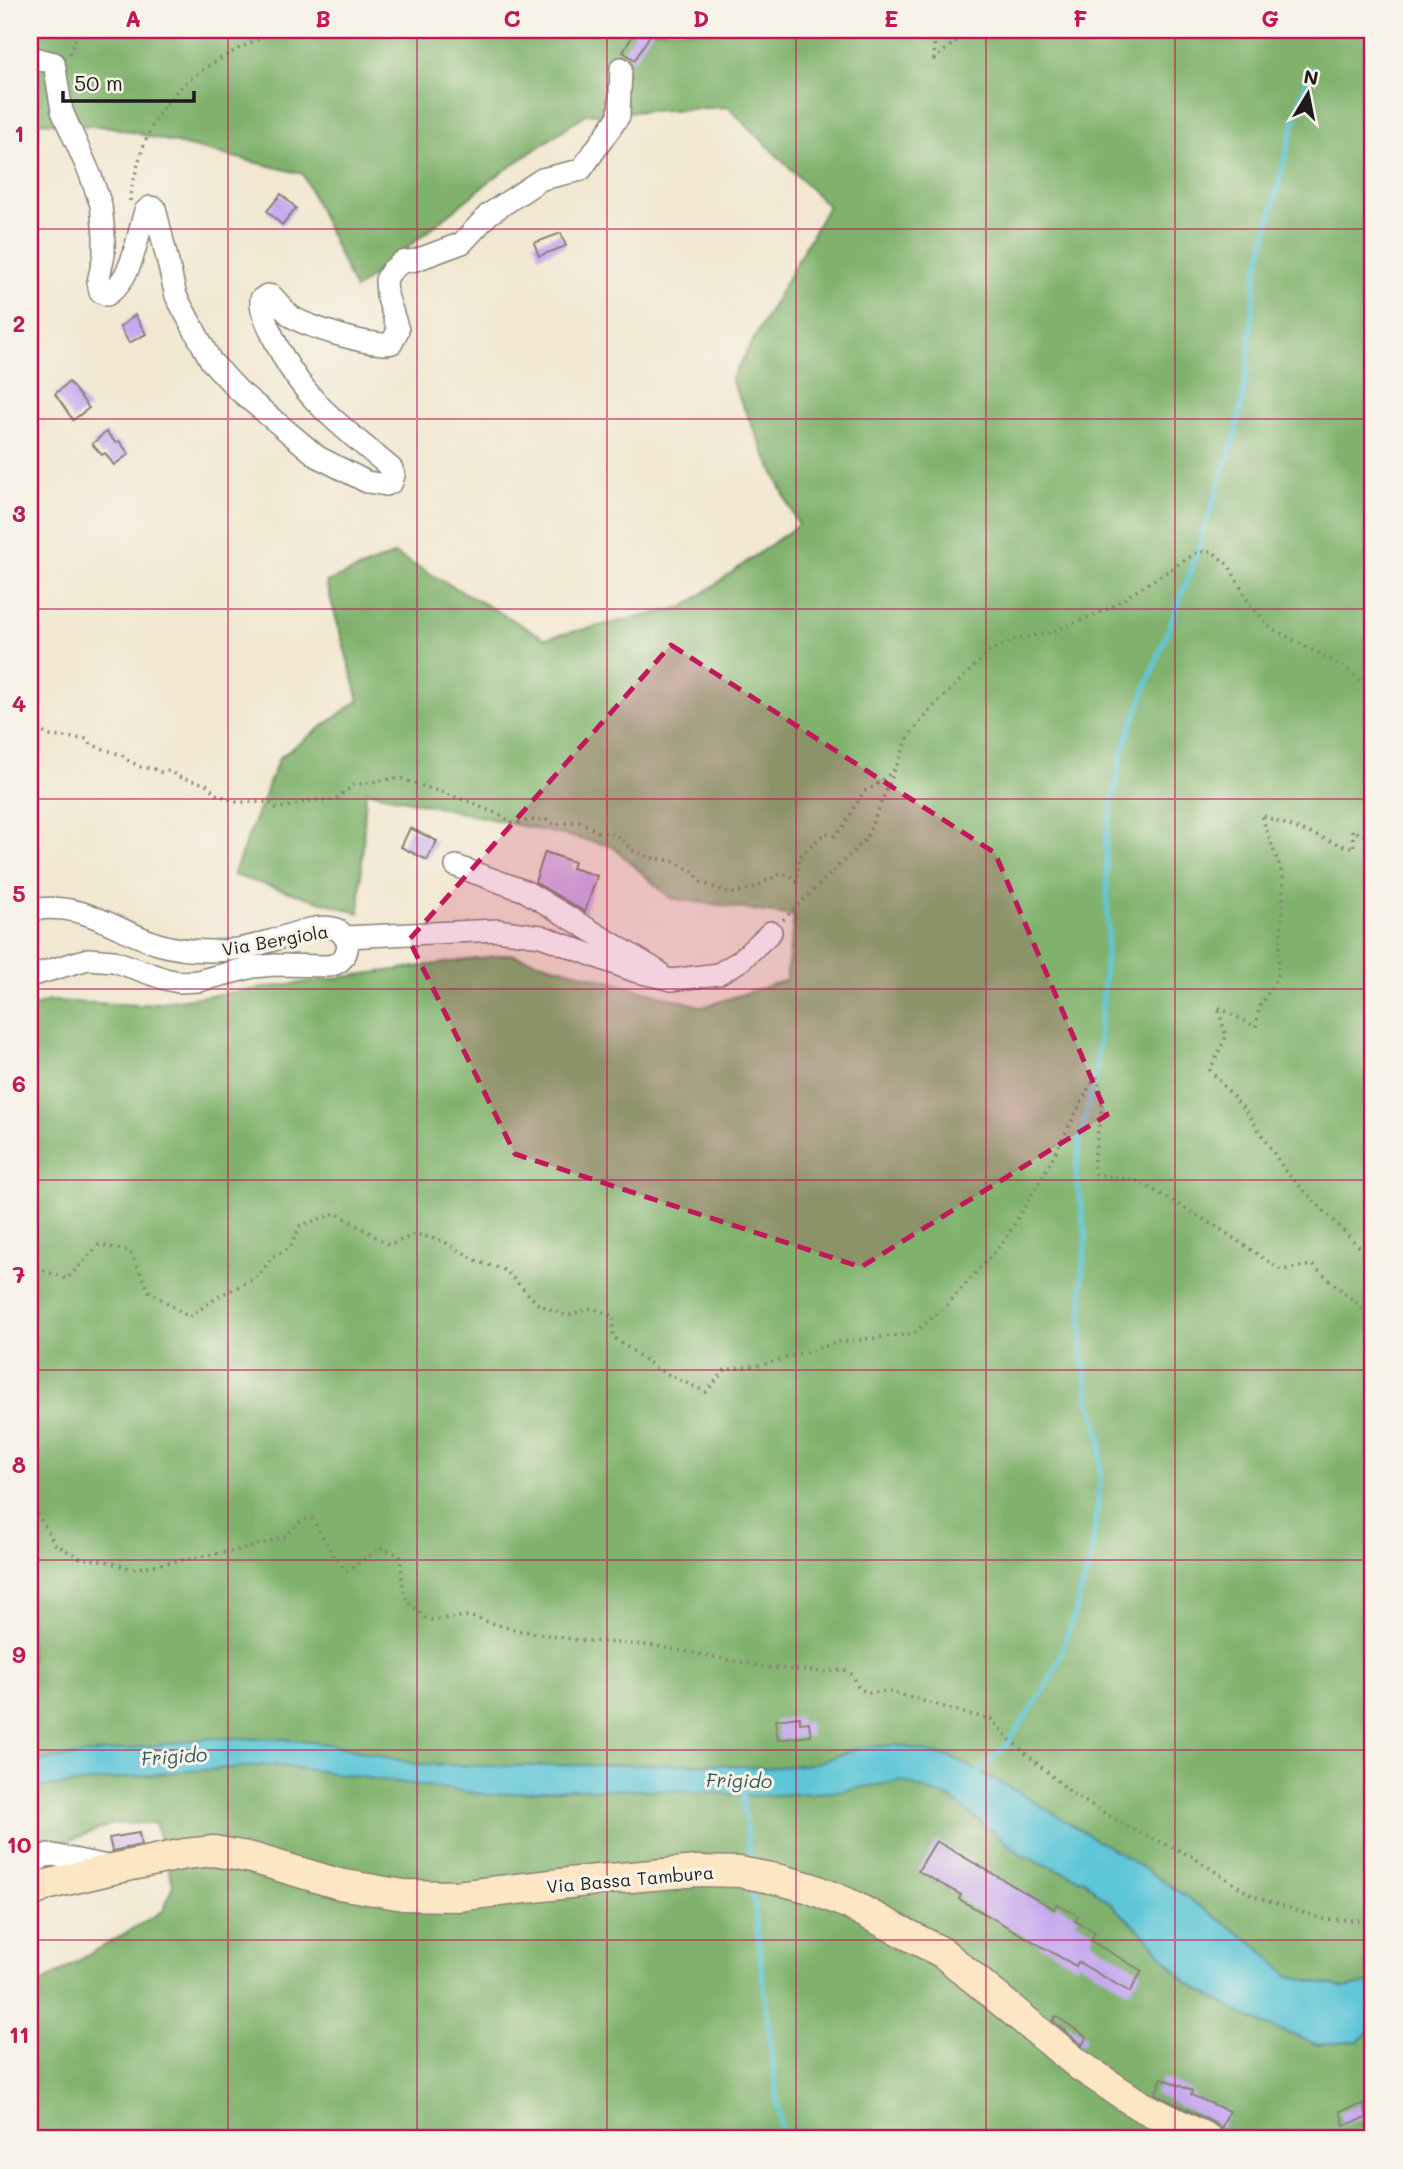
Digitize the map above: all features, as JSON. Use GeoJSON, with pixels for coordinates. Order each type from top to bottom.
{"type":"FeatureCollection","features":[{"type":"Feature","properties":{"kind":"street"},"geometry":{"type":"LineString","coordinates":[[30,63],[38,59],[54,63],[62,111],[101,205],[104,255],[98,282],[100,292],[107,295],[115,289],[130,264],[145,211],[149,207],[155,208],[176,296],[211,361],[238,390],[318,457],[367,482],[383,485],[392,482],[392,469],[331,419],[293,376],[276,345],[260,304],[261,299],[267,295],[272,296],[293,318],[346,337],[383,345],[392,343],[398,330],[387,295],[386,280],[391,271],[402,262],[416,260],[462,243],[489,214],[542,179],[581,170],[619,116],[621,68]]}},
{"type":"Feature","properties":{"kind":"street"},"geometry":{"type":"LineString","coordinates":[[456,866],[525,891],[672,980]]}},
{"type":"Feature","properties":{"kind":"street","name":"Via Bergiola"},"geometry":{"type":"LineString","coordinates":[[30,910],[60,908],[81,911],[159,944],[213,951],[332,928],[345,937],[348,943],[344,958],[337,964],[320,967],[253,967],[198,981],[179,982],[114,961],[88,959],[30,976]]}},
{"type":"Feature","properties":{"kind":"street"},"geometry":{"type":"LineString","coordinates":[[345,937],[497,930],[541,936],[634,971],[672,980],[718,974],[740,961],[771,932]]}},
{"type":"Feature","properties":{"kind":"street","name":"Via Bassa Tambura"},"geometry":{"type":"LineString","coordinates":[[30,1892],[46,1885],[117,1868],[214,1851],[252,1858],[339,1884],[403,1895],[443,1896],[697,1871],[740,1872],[780,1880],[810,1888],[847,1903],[943,1953],[1079,2066],[1139,2105],[1206,2139]]}},
{"type":"Feature","properties":{"kind":"street"},"geometry":{"type":"LineString","coordinates":[[30,1865],[48,1854],[117,1868]]}},
{"type":"Feature","properties":{"kind":"path"},"geometry":{"type":"LineString","coordinates":[[130,208],[130,194],[145,136],[169,98],[205,66],[276,30]]}},
{"type":"Feature","properties":{"kind":"path"},"geometry":{"type":"LineString","coordinates":[[935,30],[934,59],[970,30]]}},
{"type":"Feature","properties":{"kind":"path"},"geometry":{"type":"LineString","coordinates":[[771,932],[866,839],[909,736],[930,710],[989,652],[1015,639],[1053,632],[1106,610],[1198,552],[1213,552],[1229,566],[1251,606],[1271,628],[1344,667],[1373,691]]}},
{"type":"Feature","properties":{"kind":"path"},"geometry":{"type":"LineString","coordinates":[[30,729],[50,736],[86,739],[92,745],[122,755],[141,767],[160,772],[169,771],[181,778],[206,784],[216,794],[237,802],[270,802],[277,808],[314,800],[334,800],[354,785],[402,779],[476,804],[485,810],[501,813],[511,824],[545,819],[554,825],[579,821],[598,832],[616,835],[634,851],[673,861],[694,872],[701,882],[731,894],[755,887],[780,874],[790,876],[797,882],[800,856],[813,841],[825,833],[835,836],[864,791],[878,786],[895,769]]}},
{"type":"Feature","properties":{"kind":"path"},"geometry":{"type":"LineString","coordinates":[[30,1268],[67,1279],[99,1245],[130,1251],[149,1291],[189,1317],[219,1296],[259,1276],[272,1257],[290,1248],[300,1226],[336,1213],[390,1245],[416,1234],[443,1241],[479,1262],[505,1270],[538,1304],[567,1316],[592,1308],[613,1316],[613,1337],[659,1370],[706,1392],[725,1370],[776,1361],[839,1342],[913,1334],[945,1307],[1005,1240],[1048,1166],[1096,1074],[1103,1099],[1093,1164],[1096,1174],[1138,1181],[1220,1229],[1281,1270],[1312,1265],[1362,1308],[1373,1305],[1371,1259],[1286,1172],[1249,1115],[1210,1070],[1226,1037],[1218,1007],[1256,1027],[1259,1008],[1277,978],[1283,912],[1283,876],[1261,815],[1354,848],[1352,830],[1370,838],[1373,835]]}},
{"type":"Feature","properties":{"kind":"path"},"geometry":{"type":"LineString","coordinates":[[30,1501],[55,1544],[80,1558],[104,1560],[133,1569],[260,1544],[284,1537],[304,1519],[312,1518],[334,1557],[348,1571],[380,1548],[400,1556],[403,1588],[408,1602],[428,1620],[469,1616],[515,1630],[579,1640],[656,1646],[771,1668],[829,1672],[844,1669],[853,1675],[858,1687],[867,1693],[888,1691],[991,1719],[1010,1740],[1074,1795],[1130,1828],[1191,1856],[1253,1896],[1323,1919],[1373,1920]]}},
{"type":"Feature","properties":{"kind":"highlighted area"},"geometry":{"type":"Polygon","coordinates":[[[671,645],[995,853],[1107,1115],[861,1267],[515,1154],[409,940],[671,645]]]}},
{"type":"Feature","properties":{"kind":"green space"},"geometry":{"type":"Polygon","coordinates":[[[30,30],[1373,30],[1373,2139],[30,2139],[30,1986],[36,1986],[164,1910],[173,1884],[155,1823],[112,1824],[69,1841],[30,1837],[30,1789],[101,1779],[97,1753],[30,1762],[30,1008],[49,1001],[140,1005],[510,954],[703,1007],[786,980],[794,916],[670,898],[612,846],[366,791],[359,913],[233,875],[279,758],[359,700],[326,582],[395,554],[545,638],[684,607],[798,525],[731,380],[828,206],[728,107],[586,114],[491,180],[355,290],[303,174],[111,127],[30,123],[30,30]]]}},
{"type":"Feature","properties":{"kind":"water","name":"Frigido"},"geometry":{"type":"Polygon","coordinates":[[[210,1738],[284,1739],[329,1744],[416,1764],[490,1766],[712,1764],[765,1768],[813,1764],[860,1748],[896,1745],[954,1758],[1021,1794],[1153,1874],[1256,1945],[1289,1976],[1345,1988],[1373,1982],[1373,2029],[1358,2041],[1318,2045],[1249,2018],[1185,1981],[1144,1934],[1084,1880],[1024,1856],[951,1799],[902,1781],[832,1792],[757,1796],[689,1791],[572,1789],[489,1795],[275,1765],[176,1772],[30,1789],[30,1762],[210,1738]]]}},
{"type":"Feature","properties":{"kind":"building"},"geometry":{"type":"Polygon","coordinates":[[[636,30],[653,30],[635,60],[623,52],[636,30]]]}},
{"type":"Feature","properties":{"kind":"building"},"geometry":{"type":"Polygon","coordinates":[[[281,194],[296,208],[282,225],[267,211],[281,194]]]}},
{"type":"Feature","properties":{"kind":"building"},"geometry":{"type":"Polygon","coordinates":[[[561,233],[566,246],[539,256],[534,243],[561,233]]]}},
{"type":"Feature","properties":{"kind":"building"},"geometry":{"type":"Polygon","coordinates":[[[135,315],[146,334],[129,343],[120,327],[135,315]]]}},
{"type":"Feature","properties":{"kind":"building"},"geometry":{"type":"Polygon","coordinates":[[[69,382],[89,408],[73,420],[55,394],[69,382]]]}},
{"type":"Feature","properties":{"kind":"building"},"geometry":{"type":"Polygon","coordinates":[[[106,432],[116,443],[119,441],[129,454],[114,465],[105,453],[102,455],[92,444],[106,432]]]}},
{"type":"Feature","properties":{"kind":"building"},"geometry":{"type":"Polygon","coordinates":[[[410,828],[437,841],[427,860],[401,847],[410,828]]]}},
{"type":"Feature","properties":{"kind":"building"},"geometry":{"type":"Polygon","coordinates":[[[545,852],[574,862],[572,868],[597,876],[585,912],[535,882],[545,852]]]}},
{"type":"Feature","properties":{"kind":"building"},"geometry":{"type":"Polygon","coordinates":[[[800,1717],[800,1723],[809,1722],[811,1736],[778,1740],[775,1720],[800,1717]]]}},
{"type":"Feature","properties":{"kind":"building"},"geometry":{"type":"Polygon","coordinates":[[[139,1833],[141,1845],[112,1851],[109,1838],[139,1833]]]}},
{"type":"Feature","properties":{"kind":"building"},"geometry":{"type":"Polygon","coordinates":[[[936,1841],[1054,1909],[1057,1904],[1078,1916],[1075,1921],[1095,1932],[1091,1941],[1142,1971],[1130,1992],[1078,1962],[1076,1966],[959,1899],[961,1895],[918,1871],[936,1841]]]}},
{"type":"Feature","properties":{"kind":"building"},"geometry":{"type":"Polygon","coordinates":[[[1056,2016],[1087,2037],[1082,2045],[1053,2021],[1056,2016]]]}},
{"type":"Feature","properties":{"kind":"building"},"geometry":{"type":"Polygon","coordinates":[[[1162,2078],[1192,2091],[1191,2095],[1229,2111],[1221,2129],[1215,2123],[1155,2094],[1162,2078]]]}},
{"type":"Feature","properties":{"kind":"building"},"geometry":{"type":"Polygon","coordinates":[[[1363,2104],[1367,2118],[1344,2125],[1340,2111],[1363,2104]]]}},
{"type":"Feature","properties":{"kind":"waterway"},"geometry":{"type":"LineString","coordinates":[[975,1775],[1005,1747],[1046,1687],[1059,1659],[1091,1559],[1100,1483],[1101,1438],[1089,1398],[1082,1351],[1082,1274],[1086,1236],[1076,1175],[1080,1138],[1096,1074],[1108,933],[1106,839],[1119,766],[1128,735],[1190,573],[1236,433],[1247,373],[1256,276],[1310,68]]}},
{"type":"Feature","properties":{"kind":"waterway","name":"Frigido"},"geometry":{"type":"LineString","coordinates":[[742,1789],[750,1859]]}},
{"type":"Feature","properties":{"kind":"waterway"},"geometry":{"type":"LineString","coordinates":[[752,1886],[782,2139]]}}]}
